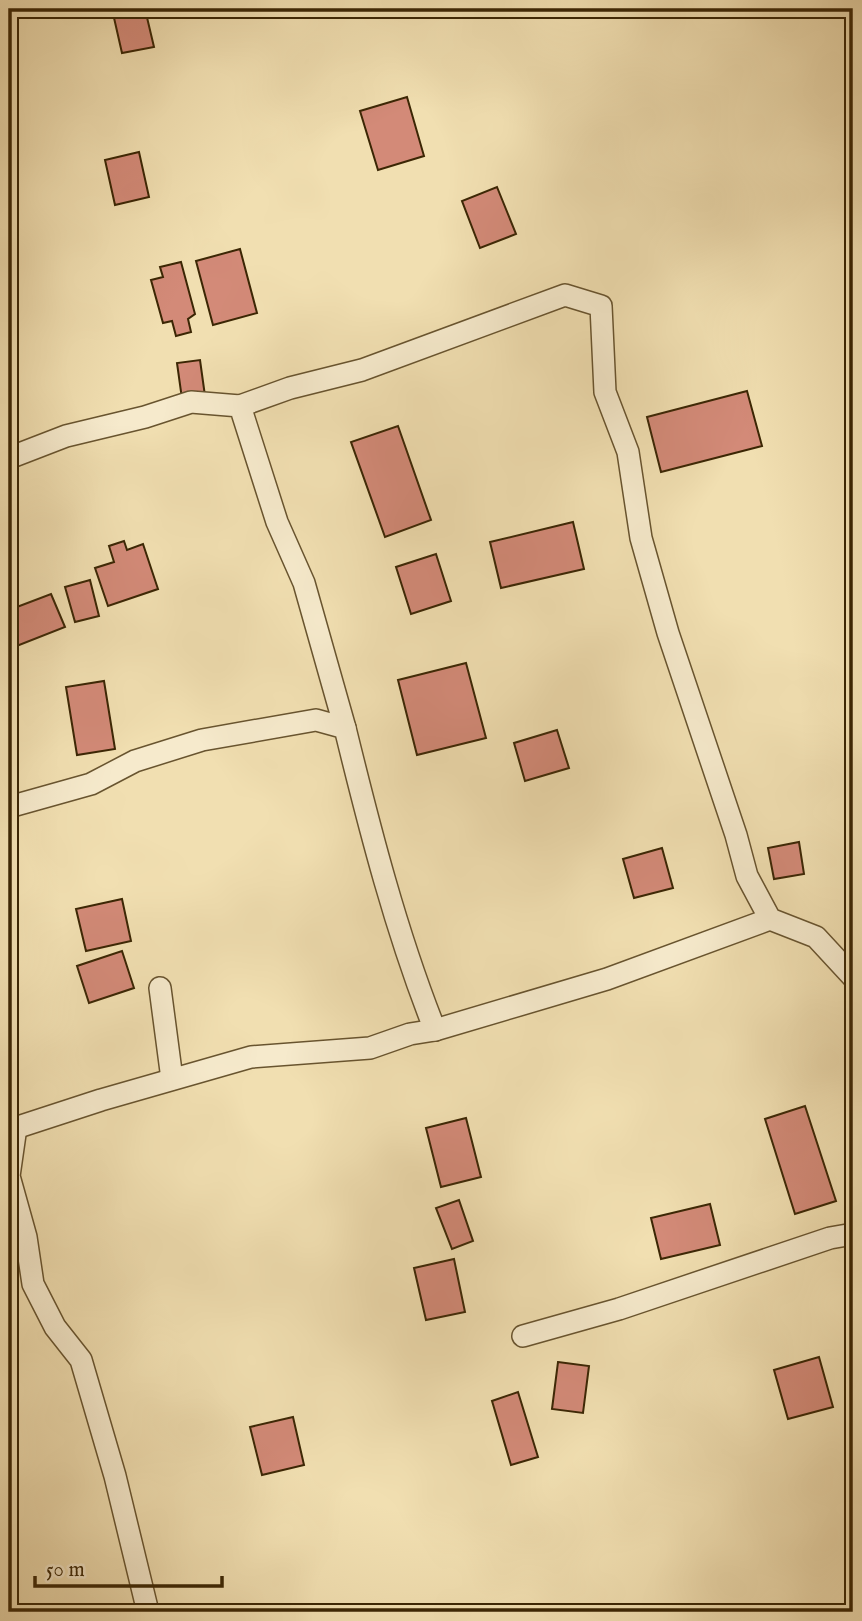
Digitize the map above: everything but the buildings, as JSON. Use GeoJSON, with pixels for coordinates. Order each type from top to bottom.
{"type":"FeatureCollection","features":[{"type":"Feature","properties":{"kind":"street"},"geometry":{"type":"LineString","coordinates":[[9,458],[66,436],[145,417],[191,402],[240,406],[290,388],[362,370],[565,295],[601,306],[605,392],[628,452],[641,538],[668,633],[736,835],[747,876],[770,919],[816,937],[853,977]]}},
{"type":"Feature","properties":{"kind":"street"},"geometry":{"type":"LineString","coordinates":[[240,406],[277,522],[304,583],[345,728],[373,842],[408,960],[435,1030]]}},
{"type":"Feature","properties":{"kind":"street"},"geometry":{"type":"LineString","coordinates":[[9,807],[90,784],[135,761],[202,740],[316,720],[345,728]]}},
{"type":"Feature","properties":{"kind":"street"},"geometry":{"type":"LineString","coordinates":[[148,1612],[115,1476],[81,1360],[55,1326],[33,1283],[26,1237],[9,1176],[12,1128],[251,1057],[370,1048],[410,1034],[435,1030],[607,979],[770,919]]}},
{"type":"Feature","properties":{"kind":"street"},"geometry":{"type":"LineString","coordinates":[[160,988],[172,1079]]}},
{"type":"Feature","properties":{"kind":"street"},"geometry":{"type":"LineString","coordinates":[[523,1336],[619,1309],[830,1238],[853,1234]]}}]}
